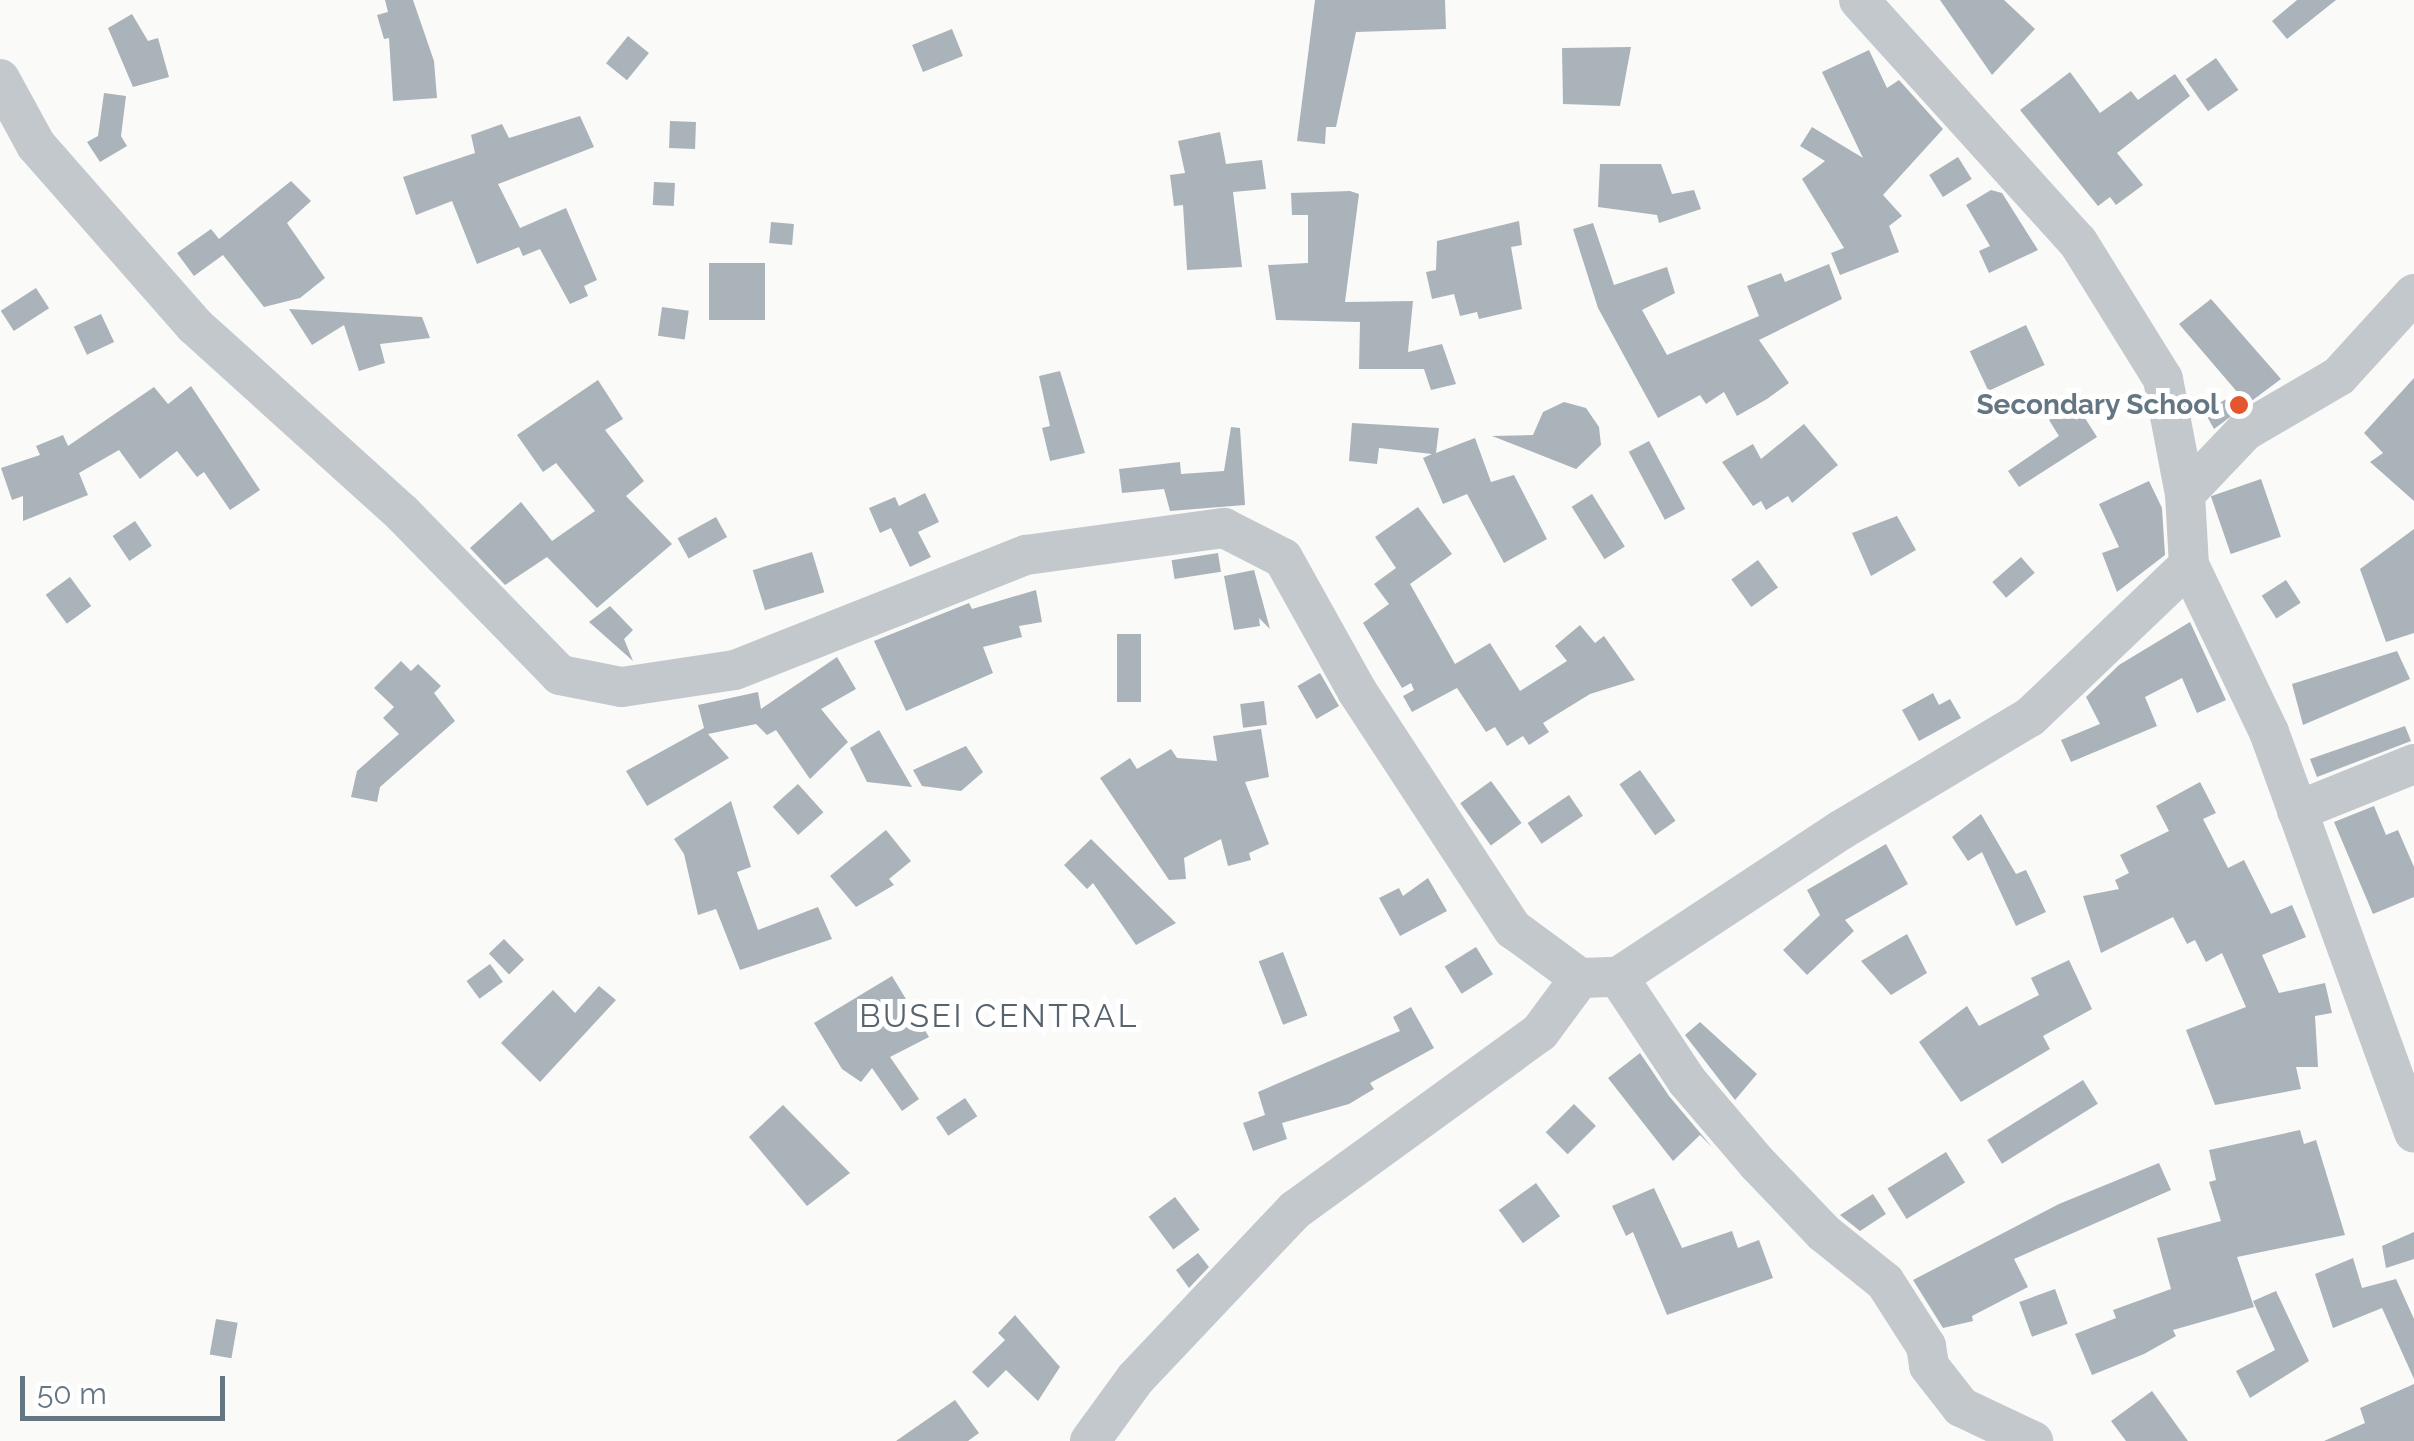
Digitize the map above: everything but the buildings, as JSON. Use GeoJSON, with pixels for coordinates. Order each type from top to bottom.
{"type":"FeatureCollection","features":[{"type":"Feature","properties":{"kind":"street"},"geometry":{"type":"LineString","coordinates":[[1859,0],[2078,242],[2163,379],[2184,494],[2189,565],[2269,732],[2414,1134]]}},
{"type":"Feature","properties":{"kind":"street"},"geometry":{"type":"LineString","coordinates":[[0,79],[36,145],[194,325],[402,514],[560,675],[622,686],[735,670],[1026,555],[1224,528],[1284,558],[1357,690],[1512,929],[1599,977],[1756,1163],[1824,1233],[1885,1282],[1926,1346],[1929,1366],[1960,1407],[2034,1441]]}},
{"type":"Feature","properties":{"kind":"street"},"geometry":{"type":"LineString","coordinates":[[2184,494],[2246,431],[2339,376],[2414,294]]}},
{"type":"Feature","properties":{"kind":"street"},"geometry":{"type":"LineString","coordinates":[[1090,1441],[1135,1379],[1295,1210],[1540,1032],[1599,977],[2030,717],[2189,565]]}},
{"type":"Feature","properties":{"kind":"street"},"geometry":{"type":"LineString","coordinates":[[2297,811],[2414,764]]}},
{"type":"Feature","properties":{"kind":"place","name":"Secondary School"},"geometry":{"type":"Point","coordinates":[2239,405]}},
{"type":"Feature","properties":{"kind":"district","name":"BUSEI CENTRAL"},"geometry":{"type":"Point","coordinates":[999,1016]}}]}
